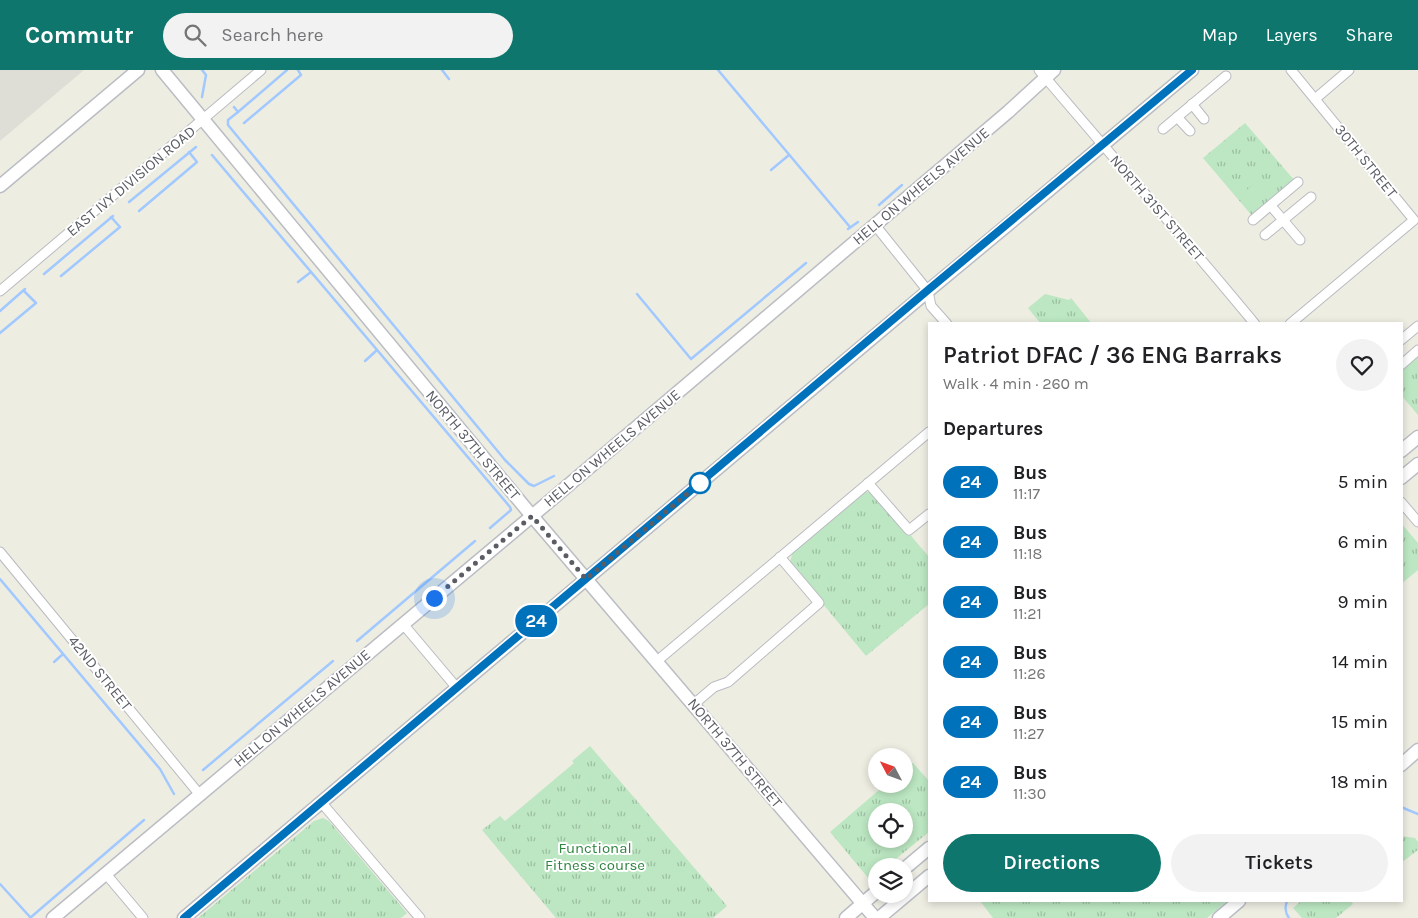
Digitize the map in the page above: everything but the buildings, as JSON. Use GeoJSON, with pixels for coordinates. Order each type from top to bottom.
{"type":"FeatureCollection","features":[{"type":"Feature","properties":{"kind":"street"},"geometry":{"type":"LineString","coordinates":[[0,186],[138,70]]}},
{"type":"Feature","properties":{"kind":"street","name":"NORTH 37TH STREET"},"geometry":{"type":"LineString","coordinates":[[162,70],[532,516],[875,918]]}},
{"type":"Feature","properties":{"kind":"street","name":"EAST IVY DIVISION ROAD"},"geometry":{"type":"LineString","coordinates":[[0,292],[261,70]]}},
{"type":"Feature","properties":{"kind":"street"},"geometry":{"type":"LineString","coordinates":[[184,918],[928,290],[1192,70]]}},
{"type":"Feature","properties":{"kind":"street","name":"30TH STREET"},"geometry":{"type":"LineString","coordinates":[[1291,70],[1414,220],[1292,322]]}},
{"type":"Feature","properties":{"kind":"street"},"geometry":{"type":"LineString","coordinates":[[1315,99],[1349,70]]}},
{"type":"Feature","properties":{"kind":"street","name":"NORTH 31ST STREET"},"geometry":{"type":"LineString","coordinates":[[1046,73],[1102,145],[1253,322]]}},
{"type":"Feature","properties":{"kind":"street","name":"HELL ON WHEELS AVENUE"},"geometry":{"type":"LineString","coordinates":[[53,918],[532,516],[1015,106],[1046,73]]}},
{"type":"Feature","properties":{"kind":"street"},"geometry":{"type":"LineString","coordinates":[[1163,129],[1226,76]]}},
{"type":"Feature","properties":{"kind":"street"},"geometry":{"type":"LineString","coordinates":[[1192,104],[1204,119]]}},
{"type":"Feature","properties":{"kind":"street"},"geometry":{"type":"LineString","coordinates":[[1177,117],[1190,131]]}},
{"type":"Feature","properties":{"kind":"street"},"geometry":{"type":"LineString","coordinates":[[1253,220],[1298,182]]}},
{"type":"Feature","properties":{"kind":"street"},"geometry":{"type":"LineString","coordinates":[[1265,235],[1311,197]]}},
{"type":"Feature","properties":{"kind":"street"},"geometry":{"type":"LineString","coordinates":[[1271,206],[1300,240]]}},
{"type":"Feature","properties":{"kind":"street"},"geometry":{"type":"LineString","coordinates":[[875,225],[928,290],[931,306],[945,322]]}},
{"type":"Feature","properties":{"kind":"street"},"geometry":{"type":"LineString","coordinates":[[1403,338],[1418,326]]}},
{"type":"Feature","properties":{"kind":"street"},"geometry":{"type":"LineString","coordinates":[[1403,362],[1418,350]]}},
{"type":"Feature","properties":{"kind":"street"},"geometry":{"type":"LineString","coordinates":[[657,661],[928,433]]}},
{"type":"Feature","properties":{"kind":"street"},"geometry":{"type":"LineString","coordinates":[[1403,449],[1418,437]]}},
{"type":"Feature","properties":{"kind":"street"},"geometry":{"type":"LineString","coordinates":[[1403,476],[1418,464]]}},
{"type":"Feature","properties":{"kind":"street"},"geometry":{"type":"LineString","coordinates":[[868,483],[909,530],[928,515]]}},
{"type":"Feature","properties":{"kind":"street"},"geometry":{"type":"LineString","coordinates":[[1403,504],[1418,522]]}},
{"type":"Feature","properties":{"kind":"street","name":"42ND STREET"},"geometry":{"type":"LineString","coordinates":[[0,552],[200,795]]}},
{"type":"Feature","properties":{"kind":"street"},"geometry":{"type":"LineString","coordinates":[[694,704],[714,687],[728,682],[820,603],[780,557]]}},
{"type":"Feature","properties":{"kind":"street"},"geometry":{"type":"LineString","coordinates":[[403,624],[458,688]]}},
{"type":"Feature","properties":{"kind":"street"},"geometry":{"type":"LineString","coordinates":[[1403,763],[1418,750]]}},
{"type":"Feature","properties":{"kind":"street"},"geometry":{"type":"LineString","coordinates":[[321,802],[420,918]]}},
{"type":"Feature","properties":{"kind":"street"},"geometry":{"type":"LineString","coordinates":[[913,861],[928,849]]}},
{"type":"Feature","properties":{"kind":"street"},"geometry":{"type":"LineString","coordinates":[[106,874],[143,918]]}},
{"type":"Feature","properties":{"kind":"street"},"geometry":{"type":"LineString","coordinates":[[879,918],[928,877]]}},
{"type":"Feature","properties":{"kind":"street"},"geometry":{"type":"LineString","coordinates":[[846,918],[868,899]]}},
{"type":"Feature","properties":{"kind":"street"},"geometry":{"type":"LineString","coordinates":[[1219,918],[1238,902]]}},
{"type":"Feature","properties":{"kind":"shaded area"},"geometry":{"type":"Polygon","coordinates":[[[0,70],[84,70],[0,141],[0,70]]]}},
{"type":"Feature","properties":{"kind":"green space"},"geometry":{"type":"Polygon","coordinates":[[[1245,123],[1295,181],[1253,217],[1203,158],[1245,123]]]}},
{"type":"Feature","properties":{"kind":"green space"},"geometry":{"type":"Polygon","coordinates":[[[1262,177],[1271,189],[1250,206],[1241,195],[1262,177]]]}},
{"type":"Feature","properties":{"kind":"green space"},"geometry":{"type":"Polygon","coordinates":[[[1045,294],[1069,300],[1071,298],[1090,322],[1039,322],[1028,308],[1045,294]]]}},
{"type":"Feature","properties":{"kind":"green space"},"geometry":{"type":"Polygon","coordinates":[[[1418,354],[1418,415],[1403,397],[1403,366],[1418,354]]]}},
{"type":"Feature","properties":{"kind":"green space"},"geometry":{"type":"Polygon","coordinates":[[[872,492],[879,498],[928,556],[928,605],[866,656],[790,562],[793,551],[859,494],[872,492]]]}},
{"type":"Feature","properties":{"kind":"green space"},"geometry":{"type":"Polygon","coordinates":[[[1403,525],[1418,543],[1418,570],[1403,582],[1403,525]]]}},
{"type":"Feature","properties":{"kind":"green space","name":"Functional Fitness course"},"geometry":{"type":"Polygon","coordinates":[[[590,746],[727,906],[713,918],[556,918],[482,830],[500,816],[505,821],[574,763],[572,761],[590,746]]]}},
{"type":"Feature","properties":{"kind":"green space"},"geometry":{"type":"Polygon","coordinates":[[[913,763],[928,780],[928,833],[913,845],[913,803],[868,803],[868,848],[909,848],[897,858],[868,858],[868,878],[830,832],[876,793],[913,793],[913,763]]]}},
{"type":"Feature","properties":{"kind":"green space"},"geometry":{"type":"Polygon","coordinates":[[[323,818],[329,821],[407,913],[401,918],[198,918],[314,821],[323,818]]]}},
{"type":"Feature","properties":{"kind":"green space"},"geometry":{"type":"Polygon","coordinates":[[[1403,836],[1415,838],[1418,842],[1418,850],[1403,861],[1403,836]]]}},
{"type":"Feature","properties":{"kind":"green space"},"geometry":{"type":"Polygon","coordinates":[[[981,902],[1226,902],[1207,918],[993,918],[981,902]]]}},
{"type":"Feature","properties":{"kind":"green space"},"geometry":{"type":"Polygon","coordinates":[[[1300,902],[1352,902],[1353,904],[1336,918],[1302,918],[1293,908],[1300,902]]]}},
{"type":"Feature","properties":{"kind":"waterway"},"geometry":{"type":"LineString","coordinates":[[202,70],[206,75],[202,97]]}},
{"type":"Feature","properties":{"kind":"waterway"},"geometry":{"type":"LineString","coordinates":[[234,107],[238,112],[287,70]]}},
{"type":"Feature","properties":{"kind":"waterway"},"geometry":{"type":"LineString","coordinates":[[244,123],[301,75],[298,70]]}},
{"type":"Feature","properties":{"kind":"waterway"},"geometry":{"type":"LineString","coordinates":[[442,70],[449,79]]}},
{"type":"Feature","properties":{"kind":"waterway"},"geometry":{"type":"LineString","coordinates":[[718,70],[850,227]]}},
{"type":"Feature","properties":{"kind":"waterway"},"geometry":{"type":"LineString","coordinates":[[238,112],[228,120],[228,125],[505,460],[529,484],[534,486],[554,476]]}},
{"type":"Feature","properties":{"kind":"waterway"},"geometry":{"type":"LineString","coordinates":[[129,202],[196,147]]}},
{"type":"Feature","properties":{"kind":"waterway"},"geometry":{"type":"LineString","coordinates":[[139,211],[197,162],[189,152]]}},
{"type":"Feature","properties":{"kind":"waterway"},"geometry":{"type":"LineString","coordinates":[[212,155],[510,507],[511,510],[490,528]]}},
{"type":"Feature","properties":{"kind":"waterway"},"geometry":{"type":"LineString","coordinates":[[771,170],[789,155]]}},
{"type":"Feature","properties":{"kind":"waterway"},"geometry":{"type":"LineString","coordinates":[[879,205],[902,185]]}},
{"type":"Feature","properties":{"kind":"waterway"},"geometry":{"type":"LineString","coordinates":[[44,274],[113,216]]}},
{"type":"Feature","properties":{"kind":"waterway"},"geometry":{"type":"LineString","coordinates":[[61,276],[120,227],[111,217]]}},
{"type":"Feature","properties":{"kind":"waterway"},"geometry":{"type":"LineString","coordinates":[[848,229],[858,222]]}},
{"type":"Feature","properties":{"kind":"waterway"},"geometry":{"type":"LineString","coordinates":[[637,294],[691,359],[806,263]]}},
{"type":"Feature","properties":{"kind":"waterway"},"geometry":{"type":"LineString","coordinates":[[298,282],[311,272]]}},
{"type":"Feature","properties":{"kind":"waterway"},"geometry":{"type":"LineString","coordinates":[[0,311],[25,289]]}},
{"type":"Feature","properties":{"kind":"waterway"},"geometry":{"type":"LineString","coordinates":[[0,333],[36,303],[24,291]]}},
{"type":"Feature","properties":{"kind":"waterway"},"geometry":{"type":"LineString","coordinates":[[365,361],[377,350]]}},
{"type":"Feature","properties":{"kind":"waterway"},"geometry":{"type":"LineString","coordinates":[[357,641],[475,541]]}},
{"type":"Feature","properties":{"kind":"waterway"},"geometry":{"type":"LineString","coordinates":[[0,579],[160,769],[174,794]]}},
{"type":"Feature","properties":{"kind":"waterway"},"geometry":{"type":"LineString","coordinates":[[54,662],[63,654]]}},
{"type":"Feature","properties":{"kind":"waterway"},"geometry":{"type":"LineString","coordinates":[[203,770],[333,661]]}},
{"type":"Feature","properties":{"kind":"waterway"},"geometry":{"type":"LineString","coordinates":[[1403,808],[1418,814]]}},
{"type":"Feature","properties":{"kind":"waterway"},"geometry":{"type":"LineString","coordinates":[[30,918],[144,820]]}},
{"type":"Feature","properties":{"kind":"waterway"},"geometry":{"type":"LineString","coordinates":[[0,884],[31,918]]}},
{"type":"Feature","properties":{"kind":"waterway"},"geometry":{"type":"LineString","coordinates":[[1287,902],[1286,909],[1289,918]]}},
{"type":"Feature","properties":{"kind":"bus line","name":"24"},"geometry":{"type":"LineString","coordinates":[[184,918],[928,290],[1192,70]]}},
{"type":"Feature","properties":{"kind":"route"},"geometry":{"type":"LineString","coordinates":[[434,598],[532,516],[586,579],[700,483]]}}]}
